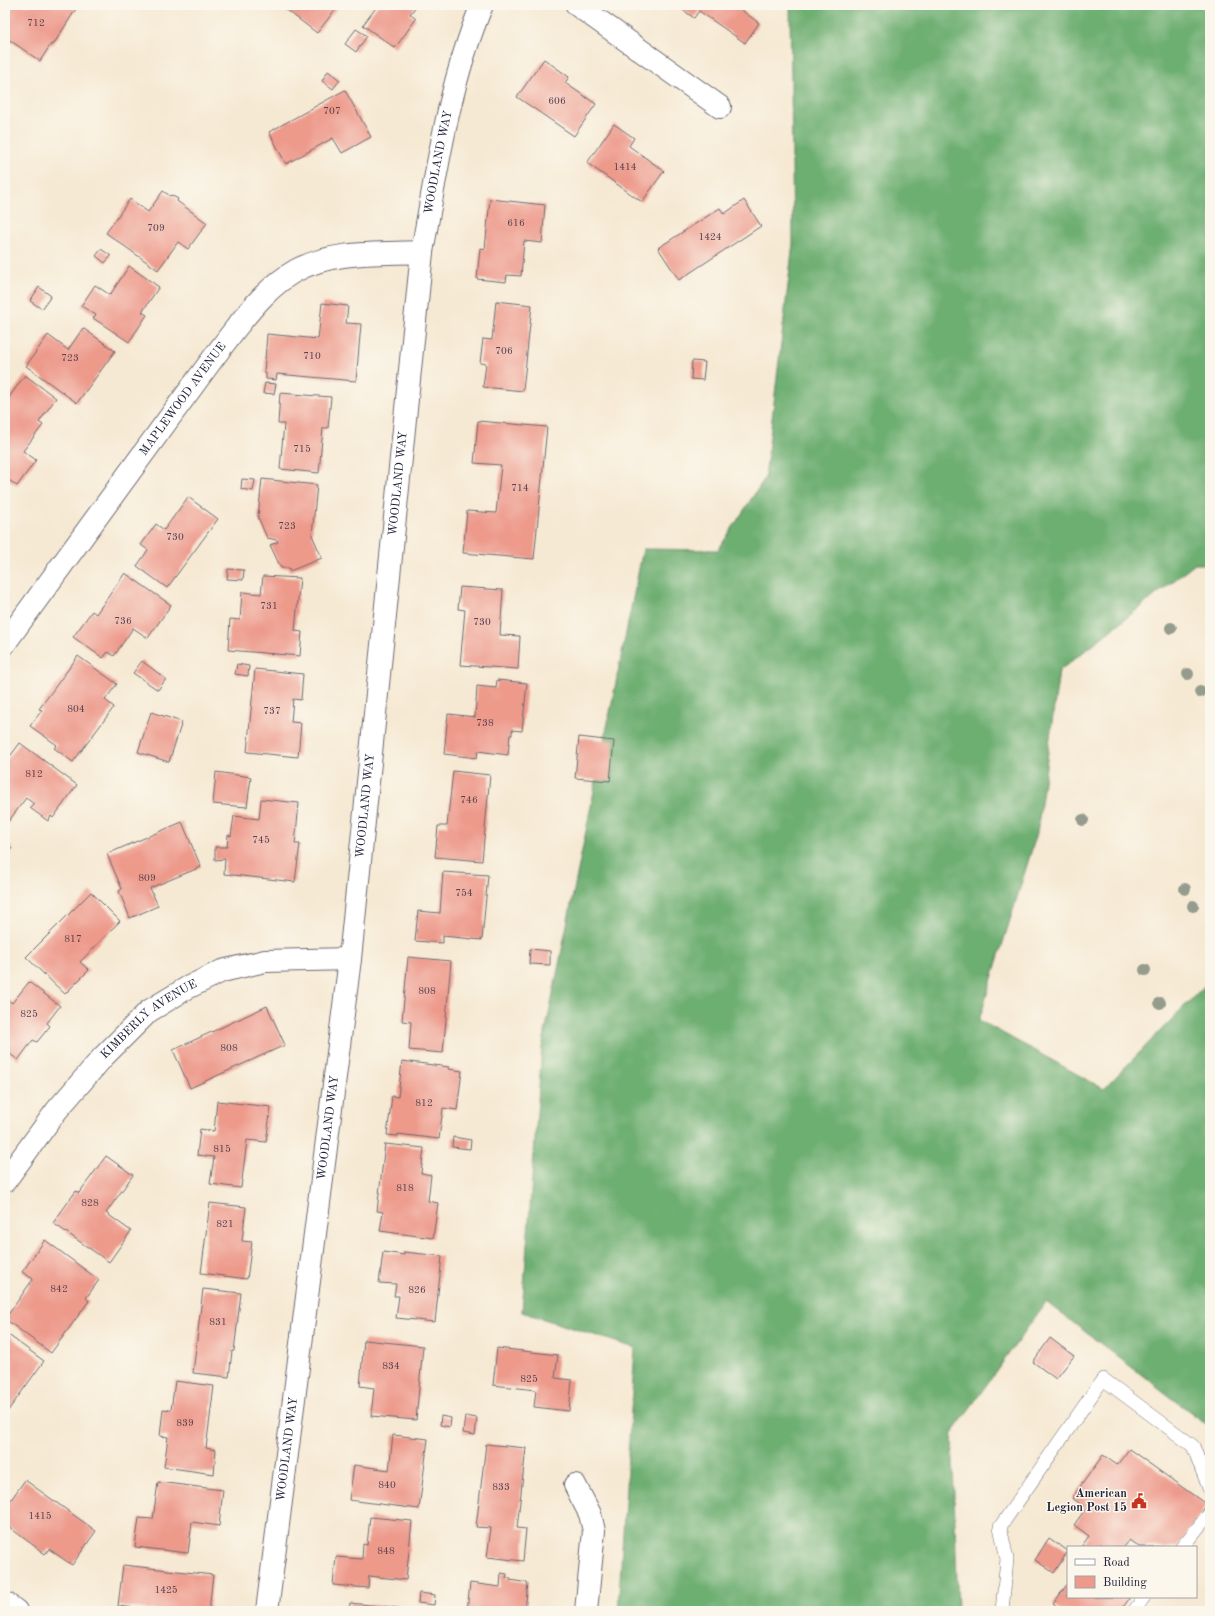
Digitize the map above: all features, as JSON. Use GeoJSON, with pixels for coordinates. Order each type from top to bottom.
{"type":"FeatureCollection","features":[{"type":"Feature","properties":{"kind":"street","name":"WOODLAND WAY"},"geometry":{"type":"LineString","coordinates":[[267,1611],[350,959],[422,252],[435,179],[456,79],[464,52],[482,5]]}},
{"type":"Feature","properties":{"kind":"street"},"geometry":{"type":"LineString","coordinates":[[577,5],[720,107]]}},
{"type":"Feature","properties":{"kind":"street","name":"MAPLEWOOD AVENUE"},"geometry":{"type":"LineString","coordinates":[[5,643],[226,341],[266,293],[280,280],[310,263],[343,256],[422,252]]}},
{"type":"Feature","properties":{"kind":"street","name":"KIMBERLY AVENUE"},"geometry":{"type":"LineString","coordinates":[[5,1180],[62,1104],[103,1057],[149,1011],[187,988],[222,971],[265,961],[350,959]]}},
{"type":"Feature","properties":{"kind":"street"},"geometry":{"type":"LineString","coordinates":[[575,1485],[590,1514],[594,1532],[586,1611]]}},
{"type":"Feature","properties":{"kind":"street"},"geometry":{"type":"LineString","coordinates":[[5,1603],[16,1611]]}},
{"type":"Feature","properties":{"kind":"lane"},"geometry":{"type":"LineString","coordinates":[[1002,1611],[1007,1559],[1000,1528],[1103,1378],[1193,1446],[1210,1491]]}},
{"type":"Feature","properties":{"kind":"lane"},"geometry":{"type":"LineString","coordinates":[[1183,1546],[1210,1514]]}},
{"type":"Feature","properties":{"kind":"lane"},"geometry":{"type":"LineString","coordinates":[[1134,1611],[1143,1598]]}},
{"type":"Feature","properties":{"kind":"green space"},"geometry":{"type":"Polygon","coordinates":[[[790,5],[1210,5],[1210,564],[1195,564],[1059,671],[1037,833],[979,1020],[1104,1089],[1210,980],[1210,1427],[1046,1302],[952,1433],[958,1611],[618,1611],[635,1348],[522,1312],[542,1048],[643,549],[718,550],[765,478],[793,243],[790,5]]]}},
{"type":"Feature","properties":{"kind":"building"},"geometry":{"type":"Polygon","coordinates":[[[5,5],[76,5],[74,8],[76,9],[53,45],[51,44],[40,61],[5,37],[5,5]]]}},
{"type":"Feature","properties":{"kind":"building"},"geometry":{"type":"Polygon","coordinates":[[[280,5],[339,5],[317,33],[280,5]]]}},
{"type":"Feature","properties":{"kind":"building"},"geometry":{"type":"Polygon","coordinates":[[[378,5],[417,5],[410,14],[416,19],[395,48],[363,25],[378,5]]]}},
{"type":"Feature","properties":{"kind":"building"},"geometry":{"type":"Polygon","coordinates":[[[676,5],[742,5],[740,9],[759,23],[745,43],[699,11],[694,18],[676,5]]]}},
{"type":"Feature","properties":{"kind":"building"},"geometry":{"type":"Polygon","coordinates":[[[356,29],[367,36],[356,52],[345,44],[356,29]]]}},
{"type":"Feature","properties":{"kind":"building"},"geometry":{"type":"Polygon","coordinates":[[[544,59],[569,77],[565,83],[596,104],[574,136],[517,97],[544,59]]]}},
{"type":"Feature","properties":{"kind":"building"},"geometry":{"type":"Polygon","coordinates":[[[328,71],[340,80],[333,89],[322,81],[328,71]]]}},
{"type":"Feature","properties":{"kind":"building"},"geometry":{"type":"Polygon","coordinates":[[[345,90],[371,137],[342,153],[333,138],[286,164],[269,132],[345,90]]]}},
{"type":"Feature","properties":{"kind":"building"},"geometry":{"type":"Polygon","coordinates":[[[614,124],[634,138],[629,146],[664,171],[642,202],[587,163],[614,124]]]}},
{"type":"Feature","properties":{"kind":"building"},"geometry":{"type":"Polygon","coordinates":[[[163,191],[178,199],[177,201],[207,223],[188,249],[178,242],[158,270],[106,233],[130,199],[148,212],[163,191]]]}},
{"type":"Feature","properties":{"kind":"building"},"geometry":{"type":"Polygon","coordinates":[[[490,199],[545,205],[542,243],[524,241],[521,276],[507,275],[506,282],[477,279],[480,248],[485,249],[490,199]]]}},
{"type":"Feature","properties":{"kind":"building"},"geometry":{"type":"Polygon","coordinates":[[[744,200],[761,226],[679,280],[658,248],[720,208],[724,214],[744,200]]]}},
{"type":"Feature","properties":{"kind":"building"},"geometry":{"type":"Polygon","coordinates":[[[101,249],[111,256],[105,263],[96,256],[101,249]]]}},
{"type":"Feature","properties":{"kind":"building"},"geometry":{"type":"Polygon","coordinates":[[[129,266],[159,287],[142,312],[147,315],[129,342],[93,318],[96,315],[81,306],[95,285],[110,295],[129,266]]]}},
{"type":"Feature","properties":{"kind":"building"},"geometry":{"type":"Polygon","coordinates":[[[39,287],[51,296],[42,309],[30,301],[39,287]]]}},
{"type":"Feature","properties":{"kind":"building"},"geometry":{"type":"Polygon","coordinates":[[[496,301],[532,305],[523,391],[483,387],[486,364],[480,363],[483,339],[492,340],[496,301]]]}},
{"type":"Feature","properties":{"kind":"building"},"geometry":{"type":"Polygon","coordinates":[[[322,303],[348,306],[346,323],[361,324],[356,381],[277,374],[276,380],[266,379],[266,373],[264,373],[267,334],[318,339],[322,303]]]}},
{"type":"Feature","properties":{"kind":"building"},"geometry":{"type":"Polygon","coordinates":[[[83,328],[115,351],[77,403],[26,366],[48,335],[68,350],[83,328]]]}},
{"type":"Feature","properties":{"kind":"building"},"geometry":{"type":"Polygon","coordinates":[[[692,361],[705,362],[703,380],[691,379],[692,361]]]}},
{"type":"Feature","properties":{"kind":"building"},"geometry":{"type":"Polygon","coordinates":[[[25,375],[56,398],[39,422],[43,425],[23,451],[36,460],[17,486],[5,477],[5,403],[25,375]]]}},
{"type":"Feature","properties":{"kind":"building"},"geometry":{"type":"Polygon","coordinates":[[[265,383],[276,384],[274,394],[263,393],[265,383]]]}},
{"type":"Feature","properties":{"kind":"building"},"geometry":{"type":"Polygon","coordinates":[[[280,393],[331,397],[328,428],[323,428],[319,473],[280,469],[284,424],[278,424],[280,393]]]}},
{"type":"Feature","properties":{"kind":"building"},"geometry":{"type":"Polygon","coordinates":[[[478,421],[547,427],[534,559],[463,553],[467,511],[496,513],[501,465],[474,463],[478,421]]]}},
{"type":"Feature","properties":{"kind":"building"},"geometry":{"type":"Polygon","coordinates":[[[242,479],[255,480],[253,491],[241,489],[242,479]]]}},
{"type":"Feature","properties":{"kind":"building"},"geometry":{"type":"Polygon","coordinates":[[[262,479],[317,485],[312,535],[322,558],[290,571],[289,568],[281,568],[270,545],[278,542],[277,540],[267,538],[258,517],[262,479]]]}},
{"type":"Feature","properties":{"kind":"building"},"geometry":{"type":"Polygon","coordinates":[[[188,497],[218,519],[167,588],[137,566],[148,550],[141,545],[156,524],[164,530],[188,497]]]}},
{"type":"Feature","properties":{"kind":"building"},"geometry":{"type":"Polygon","coordinates":[[[228,569],[244,570],[243,580],[227,579],[228,569]]]}},
{"type":"Feature","properties":{"kind":"building"},"geometry":{"type":"Polygon","coordinates":[[[125,573],[171,605],[148,638],[133,628],[114,656],[108,652],[103,658],[73,637],[92,611],[96,614],[125,573]]]}},
{"type":"Feature","properties":{"kind":"building"},"geometry":{"type":"Polygon","coordinates":[[[263,576],[300,578],[295,631],[302,632],[300,656],[228,650],[230,619],[240,620],[242,592],[261,594],[263,576]]]}},
{"type":"Feature","properties":{"kind":"building"},"geometry":{"type":"Polygon","coordinates":[[[460,587],[503,590],[500,635],[520,636],[518,669],[460,665],[465,610],[458,609],[460,587]]]}},
{"type":"Feature","properties":{"kind":"building"},"geometry":{"type":"Polygon","coordinates":[[[78,656],[117,684],[105,700],[114,707],[73,762],[54,748],[57,745],[30,726],[42,710],[39,709],[78,656]]]}},
{"type":"Feature","properties":{"kind":"building"},"geometry":{"type":"Polygon","coordinates":[[[142,661],[166,679],[158,690],[133,673],[142,661]]]}},
{"type":"Feature","properties":{"kind":"building"},"geometry":{"type":"Polygon","coordinates":[[[237,664],[249,666],[248,676],[235,674],[237,664]]]}},
{"type":"Feature","properties":{"kind":"building"},"geometry":{"type":"Polygon","coordinates":[[[255,669],[303,674],[301,700],[293,699],[291,722],[301,723],[298,757],[247,752],[255,669]]]}},
{"type":"Feature","properties":{"kind":"building"},"geometry":{"type":"Polygon","coordinates":[[[497,680],[527,683],[522,731],[512,730],[508,755],[478,751],[477,758],[444,754],[448,714],[475,717],[477,686],[496,688],[497,680]]]}},
{"type":"Feature","properties":{"kind":"building"},"geometry":{"type":"Polygon","coordinates":[[[151,712],[182,722],[169,762],[138,752],[151,712]]]}},
{"type":"Feature","properties":{"kind":"building"},"geometry":{"type":"Polygon","coordinates":[[[579,737],[614,741],[610,781],[575,778],[579,737]]]}},
{"type":"Feature","properties":{"kind":"building"},"geometry":{"type":"Polygon","coordinates":[[[20,743],[77,785],[53,818],[51,816],[48,821],[30,808],[34,804],[26,798],[5,826],[5,763],[20,743]]]}},
{"type":"Feature","properties":{"kind":"building"},"geometry":{"type":"Polygon","coordinates":[[[453,771],[490,775],[482,861],[435,857],[438,826],[447,826],[453,771]]]}},
{"type":"Feature","properties":{"kind":"building"},"geometry":{"type":"Polygon","coordinates":[[[216,772],[251,777],[247,807],[213,804],[216,772]]]}},
{"type":"Feature","properties":{"kind":"building"},"geometry":{"type":"Polygon","coordinates":[[[261,799],[299,803],[295,844],[300,844],[295,882],[224,874],[225,859],[215,860],[215,847],[227,847],[228,835],[231,836],[234,816],[259,819],[261,799]]]}},
{"type":"Feature","properties":{"kind":"building"},"geometry":{"type":"Polygon","coordinates":[[[182,822],[201,867],[150,888],[158,906],[130,918],[119,891],[122,889],[107,854],[182,822]]]}},
{"type":"Feature","properties":{"kind":"building"},"geometry":{"type":"Polygon","coordinates":[[[5,843],[12,848],[5,858],[5,843]]]}},
{"type":"Feature","properties":{"kind":"building"},"geometry":{"type":"Polygon","coordinates":[[[443,872],[488,875],[482,940],[443,936],[443,943],[415,941],[418,911],[440,913],[443,872]]]}},
{"type":"Feature","properties":{"kind":"building"},"geometry":{"type":"Polygon","coordinates":[[[91,892],[120,921],[80,962],[89,970],[65,994],[26,957],[91,892]]]}},
{"type":"Feature","properties":{"kind":"building"},"geometry":{"type":"Polygon","coordinates":[[[530,949],[550,951],[550,965],[529,964],[530,949]]]}},
{"type":"Feature","properties":{"kind":"building"},"geometry":{"type":"Polygon","coordinates":[[[408,957],[451,961],[443,1053],[409,1050],[411,1022],[402,1021],[408,957]]]}},
{"type":"Feature","properties":{"kind":"building"},"geometry":{"type":"Polygon","coordinates":[[[29,982],[60,1006],[47,1023],[50,1026],[37,1042],[33,1040],[18,1060],[5,1050],[5,997],[12,1003],[29,982]]]}},
{"type":"Feature","properties":{"kind":"building"},"geometry":{"type":"Polygon","coordinates":[[[267,1006],[285,1045],[190,1088],[173,1050],[267,1006]]]}},
{"type":"Feature","properties":{"kind":"building"},"geometry":{"type":"Polygon","coordinates":[[[402,1061],[449,1067],[448,1069],[462,1071],[457,1110],[443,1108],[439,1139],[398,1134],[398,1136],[387,1135],[392,1096],[398,1097],[402,1061]]]}},
{"type":"Feature","properties":{"kind":"building"},"geometry":{"type":"Polygon","coordinates":[[[217,1101],[271,1107],[266,1142],[247,1140],[241,1188],[210,1184],[214,1157],[197,1155],[200,1129],[214,1131],[217,1101]]]}},
{"type":"Feature","properties":{"kind":"building"},"geometry":{"type":"Polygon","coordinates":[[[453,1137],[471,1140],[470,1149],[452,1147],[453,1137]]]}},
{"type":"Feature","properties":{"kind":"building"},"geometry":{"type":"Polygon","coordinates":[[[385,1144],[424,1148],[421,1173],[431,1175],[428,1201],[438,1203],[433,1238],[380,1231],[383,1212],[377,1211],[385,1144]]]}},
{"type":"Feature","properties":{"kind":"building"},"geometry":{"type":"Polygon","coordinates":[[[106,1156],[133,1175],[106,1213],[131,1231],[109,1262],[53,1223],[76,1191],[79,1193],[106,1156]]]}},
{"type":"Feature","properties":{"kind":"building"},"geometry":{"type":"Polygon","coordinates":[[[210,1203],[246,1207],[242,1241],[252,1242],[247,1279],[201,1273],[210,1203]]]}},
{"type":"Feature","properties":{"kind":"building"},"geometry":{"type":"Polygon","coordinates":[[[45,1240],[99,1280],[86,1298],[89,1301],[51,1353],[5,1319],[33,1279],[22,1272],[45,1240]]]}},
{"type":"Feature","properties":{"kind":"building"},"geometry":{"type":"Polygon","coordinates":[[[383,1252],[404,1255],[404,1252],[442,1256],[435,1322],[396,1318],[399,1296],[394,1296],[396,1284],[379,1283],[383,1252]]]}},
{"type":"Feature","properties":{"kind":"building"},"geometry":{"type":"Polygon","coordinates":[[[203,1289],[241,1293],[234,1351],[232,1351],[229,1377],[193,1373],[203,1289]]]}},
{"type":"Feature","properties":{"kind":"building"},"geometry":{"type":"Polygon","coordinates":[[[7,1334],[44,1361],[7,1412],[5,1411],[5,1337],[7,1334]]]}},
{"type":"Feature","properties":{"kind":"building"},"geometry":{"type":"Polygon","coordinates":[[[1050,1338],[1074,1356],[1056,1379],[1033,1362],[1050,1338]]]}},
{"type":"Feature","properties":{"kind":"building"},"geometry":{"type":"Polygon","coordinates":[[[364,1340],[423,1346],[416,1420],[371,1416],[374,1388],[360,1386],[364,1340]]]}},
{"type":"Feature","properties":{"kind":"building"},"geometry":{"type":"Polygon","coordinates":[[[497,1348],[558,1355],[555,1378],[572,1380],[569,1411],[534,1407],[536,1390],[493,1385],[497,1348]]]}},
{"type":"Feature","properties":{"kind":"building"},"geometry":{"type":"Polygon","coordinates":[[[175,1381],[214,1386],[206,1448],[216,1450],[214,1474],[164,1467],[168,1437],[160,1436],[163,1409],[171,1410],[175,1381]]]}},
{"type":"Feature","properties":{"kind":"building"},"geometry":{"type":"Polygon","coordinates":[[[441,1416],[451,1418],[450,1427],[440,1425],[441,1416]]]}},
{"type":"Feature","properties":{"kind":"building"},"geometry":{"type":"Polygon","coordinates":[[[465,1416],[477,1418],[475,1435],[463,1433],[465,1416]]]}},
{"type":"Feature","properties":{"kind":"building"},"geometry":{"type":"Polygon","coordinates":[[[393,1435],[428,1439],[419,1509],[349,1500],[354,1465],[389,1470],[393,1435]]]}},
{"type":"Feature","properties":{"kind":"building"},"geometry":{"type":"Polygon","coordinates":[[[486,1444],[526,1448],[517,1528],[526,1529],[523,1561],[487,1557],[491,1528],[476,1527],[486,1444]]]}},
{"type":"Feature","properties":{"kind":"building","name":"American Legion Post 15"},"geometry":{"type":"Polygon","coordinates":[[[1129,1449],[1207,1505],[1178,1546],[1138,1546],[1129,1540],[1124,1546],[1103,1546],[1100,1544],[1099,1546],[1082,1546],[1089,1536],[1074,1525],[1086,1508],[1072,1498],[1103,1455],[1117,1465],[1129,1449]]]}},
{"type":"Feature","properties":{"kind":"building"},"geometry":{"type":"Polygon","coordinates":[[[25,1480],[96,1531],[72,1565],[49,1549],[45,1554],[5,1524],[5,1508],[25,1480]]]}},
{"type":"Feature","properties":{"kind":"building"},"geometry":{"type":"Polygon","coordinates":[[[158,1482],[223,1490],[219,1526],[192,1522],[188,1553],[135,1547],[139,1518],[153,1519],[158,1482]]]}},
{"type":"Feature","properties":{"kind":"building"},"geometry":{"type":"Polygon","coordinates":[[[370,1517],[412,1521],[406,1580],[369,1576],[368,1588],[333,1585],[336,1557],[362,1559],[363,1544],[367,1545],[370,1517]]]}},
{"type":"Feature","properties":{"kind":"building"},"geometry":{"type":"Polygon","coordinates":[[[1049,1538],[1067,1550],[1054,1573],[1035,1560],[1049,1538]]]}},
{"type":"Feature","properties":{"kind":"building"},"geometry":{"type":"Polygon","coordinates":[[[123,1565],[213,1575],[209,1611],[159,1611],[118,1606],[123,1565]]]}},
{"type":"Feature","properties":{"kind":"building"},"geometry":{"type":"Polygon","coordinates":[[[501,1573],[507,1574],[506,1578],[511,1578],[510,1580],[528,1583],[525,1611],[500,1609],[500,1611],[467,1611],[470,1583],[500,1587],[501,1573]]]}},
{"type":"Feature","properties":{"kind":"building"},"geometry":{"type":"Polygon","coordinates":[[[1067,1584],[1067,1598],[1129,1599],[1121,1610],[1118,1608],[1116,1611],[1062,1611],[1053,1604],[1067,1584]]]}},
{"type":"Feature","properties":{"kind":"building"},"geometry":{"type":"Polygon","coordinates":[[[419,1593],[435,1595],[434,1605],[418,1603],[419,1593]]]}},
{"type":"Feature","properties":{"kind":"building"},"geometry":{"type":"Polygon","coordinates":[[[350,1603],[399,1608],[398,1611],[349,1611],[350,1603]]]}},
{"type":"Feature","properties":{"kind":"place","name":"American Legion Post 15"},"geometry":{"type":"Point","coordinates":[1139,1501]}}]}
